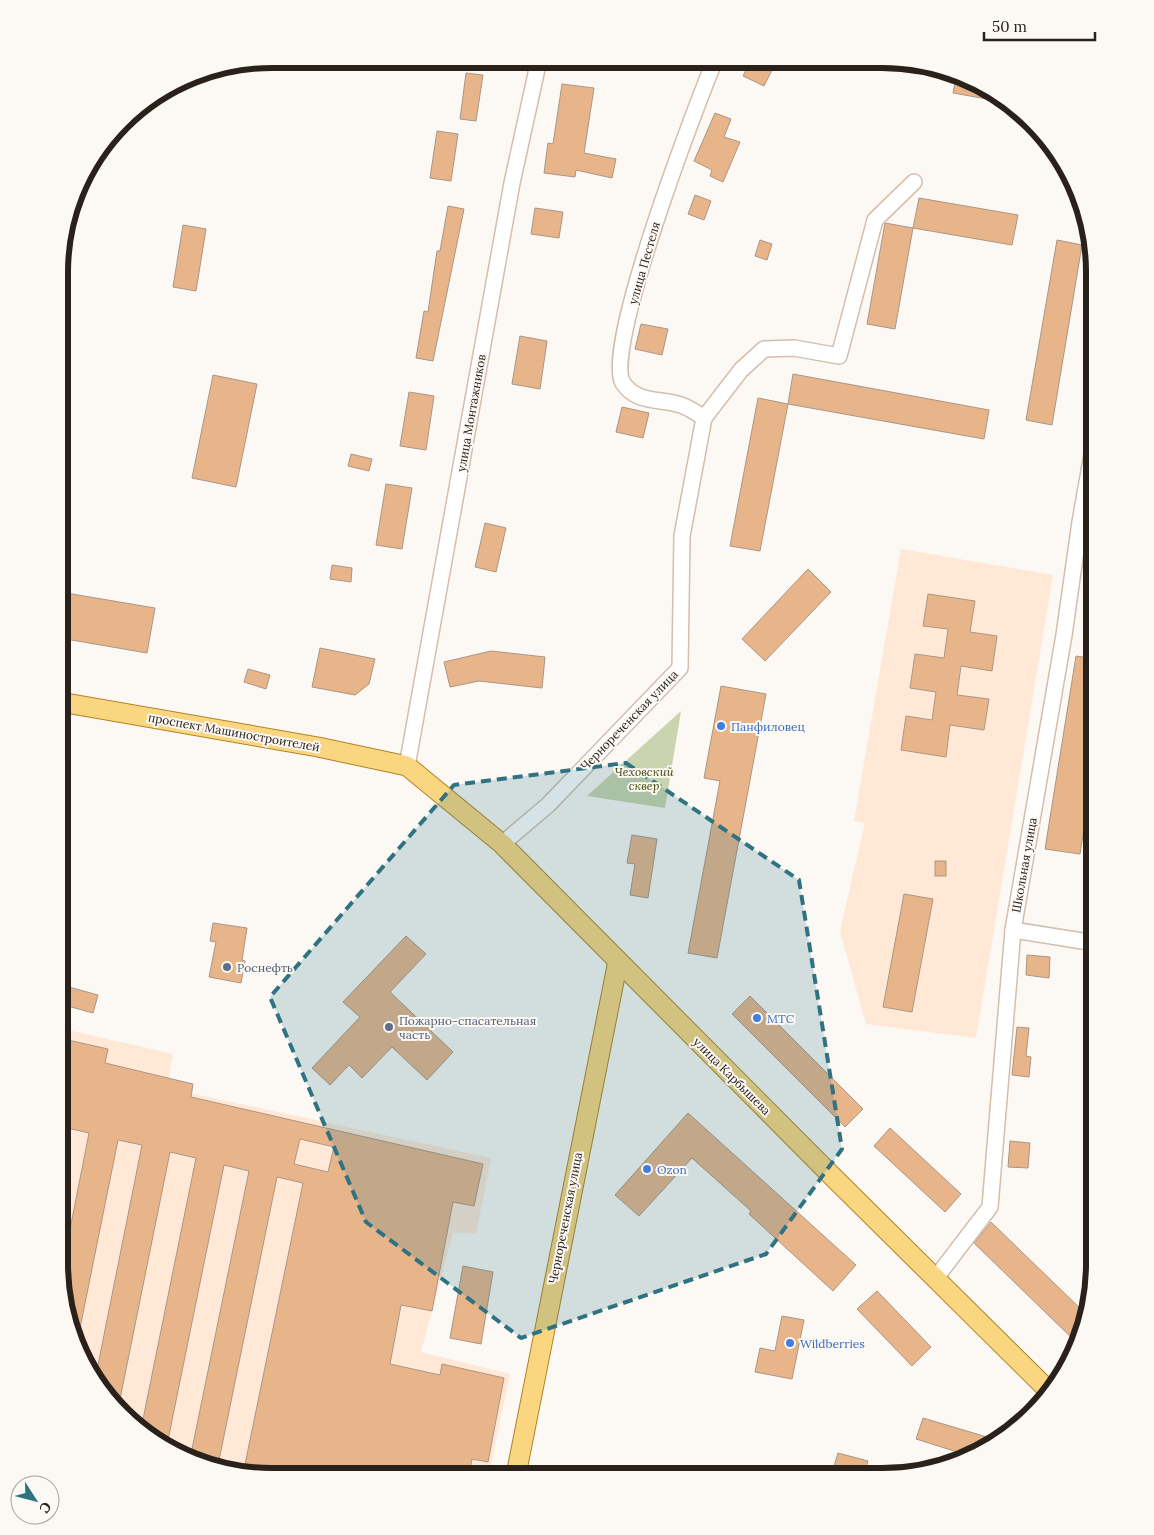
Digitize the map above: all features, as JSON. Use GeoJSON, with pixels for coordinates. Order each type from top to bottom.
{"type":"FeatureCollection","features":[{"type":"Feature","properties":{"kind":"main road","name":"проспект Машиностроителей"},"geometry":{"type":"LineString","coordinates":[[68,703],[318,747],[407,766]]}},
{"type":"Feature","properties":{"kind":"main road","name":"улица Карбышева"},"geometry":{"type":"LineString","coordinates":[[407,766],[502,844],[1045,1387]]}},
{"type":"Feature","properties":{"kind":"main road","name":"Чернореченская улица"},"geometry":{"type":"LineString","coordinates":[[517,1468],[618,961]]}},
{"type":"Feature","properties":{"kind":"street","name":"улица Монтажников"},"geometry":{"type":"LineString","coordinates":[[407,766],[512,183],[537,68]]}},
{"type":"Feature","properties":{"kind":"street","name":"улица Пестеля"},"geometry":{"type":"LineString","coordinates":[[704,418],[680,405],[642,398],[634,394],[622,381],[619,367],[632,300],[650,235],[712,68]]}},
{"type":"Feature","properties":{"kind":"street","name":"Чернореченская улица"},"geometry":{"type":"LineString","coordinates":[[502,844],[548,805],[680,668],[682,536],[704,418],[741,370],[764,349],[794,348],[839,356],[875,220],[914,182]]}},
{"type":"Feature","properties":{"kind":"street","name":"Школьная улица"},"geometry":{"type":"LineString","coordinates":[[935,1279],[990,1208],[1013,930],[1064,635],[1086,488]]}},
{"type":"Feature","properties":{"kind":"street"},"geometry":{"type":"LineString","coordinates":[[1013,930],[1086,942]]}},
{"type":"Feature","properties":{"kind":"highlighted area"},"geometry":{"type":"Polygon","coordinates":[[[626,763],[799,880],[842,1149],[766,1254],[521,1338],[366,1222],[270,997],[454,785],[626,763]]]}},
{"type":"Feature","properties":{"kind":"shaded area"},"geometry":{"type":"Polygon","coordinates":[[[901,549],[1053,575],[976,1038],[866,1024],[840,931],[865,823],[854,821],[901,549]]]}},
{"type":"Feature","properties":{"kind":"shaded area"},"geometry":{"type":"Polygon","coordinates":[[[68,1030],[173,1054],[167,1088],[491,1158],[476,1233],[453,1233],[421,1352],[510,1374],[490,1468],[271,1468],[245,1466],[219,1461],[193,1452],[169,1440],[147,1425],[118,1398],[95,1366],[78,1329],[71,1303],[68,1277],[68,1030]]]}},
{"type":"Feature","properties":{"kind":"green space","name":"Чеховский сквер"},"geometry":{"type":"Polygon","coordinates":[[[681,711],[665,808],[587,796],[681,711]]]}},
{"type":"Feature","properties":{"kind":"building"},"geometry":{"type":"Polygon","coordinates":[[[747,68],[773,68],[764,86],[743,76],[747,68]]]}},
{"type":"Feature","properties":{"kind":"building"},"geometry":{"type":"Polygon","coordinates":[[[466,73],[483,75],[476,121],[460,119],[466,73]]]}},
{"type":"Feature","properties":{"kind":"building"},"geometry":{"type":"Polygon","coordinates":[[[955,81],[993,100],[953,93],[955,81]]]}},
{"type":"Feature","properties":{"kind":"building"},"geometry":{"type":"Polygon","coordinates":[[[562,84],[594,88],[584,153],[616,159],[612,178],[576,170],[575,177],[544,173],[548,143],[553,144],[562,84]]]}},
{"type":"Feature","properties":{"kind":"building"},"geometry":{"type":"Polygon","coordinates":[[[715,113],[731,119],[724,137],[740,142],[723,182],[710,176],[712,170],[694,161],[715,113]]]}},
{"type":"Feature","properties":{"kind":"building"},"geometry":{"type":"Polygon","coordinates":[[[437,131],[458,134],[451,181],[430,178],[437,131]]]}},
{"type":"Feature","properties":{"kind":"building"},"geometry":{"type":"Polygon","coordinates":[[[695,195],[711,201],[704,220],[688,214],[695,195]]]}},
{"type":"Feature","properties":{"kind":"building"},"geometry":{"type":"Polygon","coordinates":[[[919,198],[1018,215],[1012,245],[913,228],[919,198]]]}},
{"type":"Feature","properties":{"kind":"building"},"geometry":{"type":"Polygon","coordinates":[[[448,206],[464,209],[433,361],[416,358],[424,311],[428,312],[437,251],[440,251],[448,206]]]}},
{"type":"Feature","properties":{"kind":"building"},"geometry":{"type":"Polygon","coordinates":[[[535,208],[563,212],[559,238],[531,234],[535,208]]]}},
{"type":"Feature","properties":{"kind":"building"},"geometry":{"type":"Polygon","coordinates":[[[885,223],[913,228],[895,329],[867,324],[885,223]]]}},
{"type":"Feature","properties":{"kind":"building"},"geometry":{"type":"Polygon","coordinates":[[[183,225],[206,229],[196,291],[173,287],[183,225]]]}},
{"type":"Feature","properties":{"kind":"building"},"geometry":{"type":"Polygon","coordinates":[[[760,240],[772,244],[767,260],[755,256],[760,240]]]}},
{"type":"Feature","properties":{"kind":"building"},"geometry":{"type":"Polygon","coordinates":[[[1057,240],[1082,245],[1052,425],[1026,420],[1057,240]]]}},
{"type":"Feature","properties":{"kind":"building"},"geometry":{"type":"Polygon","coordinates":[[[641,324],[668,329],[662,355],[635,349],[641,324]]]}},
{"type":"Feature","properties":{"kind":"building"},"geometry":{"type":"Polygon","coordinates":[[[520,336],[547,341],[540,389],[512,384],[520,336]]]}},
{"type":"Feature","properties":{"kind":"building"},"geometry":{"type":"Polygon","coordinates":[[[793,374],[989,410],[984,439],[788,404],[793,374]]]}},
{"type":"Feature","properties":{"kind":"building"},"geometry":{"type":"Polygon","coordinates":[[[213,375],[257,384],[236,487],[192,478],[213,375]]]}},
{"type":"Feature","properties":{"kind":"building"},"geometry":{"type":"Polygon","coordinates":[[[409,392],[434,396],[426,450],[400,446],[409,392]]]}},
{"type":"Feature","properties":{"kind":"building"},"geometry":{"type":"Polygon","coordinates":[[[758,398],[788,404],[760,551],[730,546],[758,398]]]}},
{"type":"Feature","properties":{"kind":"building"},"geometry":{"type":"Polygon","coordinates":[[[622,407],[649,413],[643,438],[616,432],[622,407]]]}},
{"type":"Feature","properties":{"kind":"building"},"geometry":{"type":"Polygon","coordinates":[[[351,454],[372,459],[369,471],[348,466],[351,454]]]}},
{"type":"Feature","properties":{"kind":"building"},"geometry":{"type":"Polygon","coordinates":[[[386,484],[412,488],[402,549],[376,545],[386,484]]]}},
{"type":"Feature","properties":{"kind":"building"},"geometry":{"type":"Polygon","coordinates":[[[485,523],[506,528],[496,572],[475,567],[485,523]]]}},
{"type":"Feature","properties":{"kind":"building"},"geometry":{"type":"Polygon","coordinates":[[[332,565],[352,568],[351,582],[330,579],[332,565]]]}},
{"type":"Feature","properties":{"kind":"building"},"geometry":{"type":"Polygon","coordinates":[[[808,569],[831,592],[765,661],[742,639],[808,569]]]}},
{"type":"Feature","properties":{"kind":"building"},"geometry":{"type":"Polygon","coordinates":[[[68,593],[155,608],[147,653],[68,639],[68,593]]]}},
{"type":"Feature","properties":{"kind":"building"},"geometry":{"type":"Polygon","coordinates":[[[928,594],[975,601],[970,632],[997,636],[992,671],[961,666],[957,695],[989,699],[984,730],[950,725],[946,757],[901,750],[906,716],[932,720],[936,692],[910,688],[915,654],[944,658],[948,629],[923,626],[928,594]]]}},
{"type":"Feature","properties":{"kind":"building"},"geometry":{"type":"Polygon","coordinates":[[[320,648],[375,659],[369,684],[355,695],[312,687],[320,648]]]}},
{"type":"Feature","properties":{"kind":"building"},"geometry":{"type":"Polygon","coordinates":[[[491,651],[545,657],[542,688],[479,681],[450,687],[444,662],[491,651]]]}},
{"type":"Feature","properties":{"kind":"building"},"geometry":{"type":"Polygon","coordinates":[[[1076,656],[1086,658],[1086,816],[1080,854],[1045,849],[1076,656]]]}},
{"type":"Feature","properties":{"kind":"building"},"geometry":{"type":"Polygon","coordinates":[[[248,669],[270,675],[266,689],[244,682],[248,669]]]}},
{"type":"Feature","properties":{"kind":"building"},"geometry":{"type":"Polygon","coordinates":[[[721,686],[766,694],[717,958],[688,953],[720,781],[704,778],[721,686]]]}},
{"type":"Feature","properties":{"kind":"building"},"geometry":{"type":"Polygon","coordinates":[[[632,835],[657,839],[648,898],[630,895],[635,864],[627,863],[632,835]]]}},
{"type":"Feature","properties":{"kind":"building"},"geometry":{"type":"Polygon","coordinates":[[[935,861],[946,861],[946,876],[935,876],[935,861]]]}},
{"type":"Feature","properties":{"kind":"building"},"geometry":{"type":"Polygon","coordinates":[[[904,894],[933,899],[912,1012],[883,1007],[904,894]]]}},
{"type":"Feature","properties":{"kind":"building"},"geometry":{"type":"Polygon","coordinates":[[[213,923],[247,928],[242,960],[245,961],[241,983],[209,977],[216,942],[210,941],[213,923]]]}},
{"type":"Feature","properties":{"kind":"building"},"geometry":{"type":"Polygon","coordinates":[[[406,936],[426,954],[390,992],[453,1052],[427,1080],[392,1047],[362,1078],[349,1065],[330,1085],[312,1068],[360,1017],[343,1002],[406,936]]]}},
{"type":"Feature","properties":{"kind":"building"},"geometry":{"type":"Polygon","coordinates":[[[1027,955],[1050,957],[1049,978],[1026,975],[1027,955]]]}},
{"type":"Feature","properties":{"kind":"building"},"geometry":{"type":"Polygon","coordinates":[[[69,987],[98,995],[93,1013],[68,1006],[69,987]]]}},
{"type":"Feature","properties":{"kind":"building"},"geometry":{"type":"Polygon","coordinates":[[[750,996],[863,1109],[845,1127],[732,1014],[750,996]]]}},
{"type":"Feature","properties":{"kind":"building"},"geometry":{"type":"Polygon","coordinates":[[[1017,1027],[1029,1028],[1026,1056],[1031,1057],[1029,1077],[1012,1075],[1017,1027]]]}},
{"type":"Feature","properties":{"kind":"building"},"geometry":{"type":"Polygon","coordinates":[[[68,1040],[108,1049],[105,1063],[193,1084],[191,1097],[483,1164],[474,1206],[453,1202],[432,1311],[401,1305],[390,1364],[440,1375],[442,1364],[504,1378],[488,1462],[472,1459],[470,1468],[271,1468],[245,1466],[303,1183],[277,1177],[219,1461],[192,1451],[249,1171],[224,1165],[168,1439],[143,1421],[196,1158],[170,1152],[120,1400],[97,1369],[142,1145],[118,1140],[79,1332],[69,1290],[68,1240],[89,1133],[68,1128],[68,1040]],[[300,1139],[294,1164],[328,1172],[334,1147],[300,1139]]]}},
{"type":"Feature","properties":{"kind":"building"},"geometry":{"type":"Polygon","coordinates":[[[688,1113],[856,1265],[833,1291],[749,1214],[751,1211],[692,1158],[639,1216],[615,1195],[688,1113]]]}},
{"type":"Feature","properties":{"kind":"building"},"geometry":{"type":"Polygon","coordinates":[[[890,1128],[961,1194],[945,1212],[874,1146],[890,1128]]]}},
{"type":"Feature","properties":{"kind":"building"},"geometry":{"type":"Polygon","coordinates":[[[1010,1141],[1030,1143],[1028,1168],[1008,1167],[1010,1141]]]}},
{"type":"Feature","properties":{"kind":"building"},"geometry":{"type":"Polygon","coordinates":[[[991,1222],[1081,1310],[1072,1339],[974,1243],[991,1222]]]}},
{"type":"Feature","properties":{"kind":"building"},"geometry":{"type":"Polygon","coordinates":[[[463,1266],[493,1272],[481,1344],[450,1338],[463,1266]]]}},
{"type":"Feature","properties":{"kind":"building"},"geometry":{"type":"Polygon","coordinates":[[[877,1291],[931,1347],[912,1366],[857,1309],[877,1291]]]}},
{"type":"Feature","properties":{"kind":"building","name":"Wildberries"},"geometry":{"type":"Polygon","coordinates":[[[782,1316],[804,1320],[792,1379],[755,1372],[760,1348],[775,1351],[782,1316]]]}},
{"type":"Feature","properties":{"kind":"building"},"geometry":{"type":"Polygon","coordinates":[[[923,1418],[989,1438],[959,1453],[916,1439],[923,1418]]]}},
{"type":"Feature","properties":{"kind":"building"},"geometry":{"type":"Polygon","coordinates":[[[838,1453],[868,1461],[866,1468],[833,1468],[838,1453]]]}},
{"type":"Feature","properties":{"kind":"place","name":"Панфиловец"},"geometry":{"type":"Point","coordinates":[721,726]}},
{"type":"Feature","properties":{"kind":"place","name":"Роснефть"},"geometry":{"type":"Point","coordinates":[227,967]}},
{"type":"Feature","properties":{"kind":"place","name":"МТС"},"geometry":{"type":"Point","coordinates":[757,1018]}},
{"type":"Feature","properties":{"kind":"place","name":"Пожарно-спасательная часть"},"geometry":{"type":"Point","coordinates":[389,1027]}},
{"type":"Feature","properties":{"kind":"place","name":"Ozon"},"geometry":{"type":"Point","coordinates":[647,1169]}},
{"type":"Feature","properties":{"kind":"place","name":"Wildberries"},"geometry":{"type":"Point","coordinates":[790,1343]}}]}
